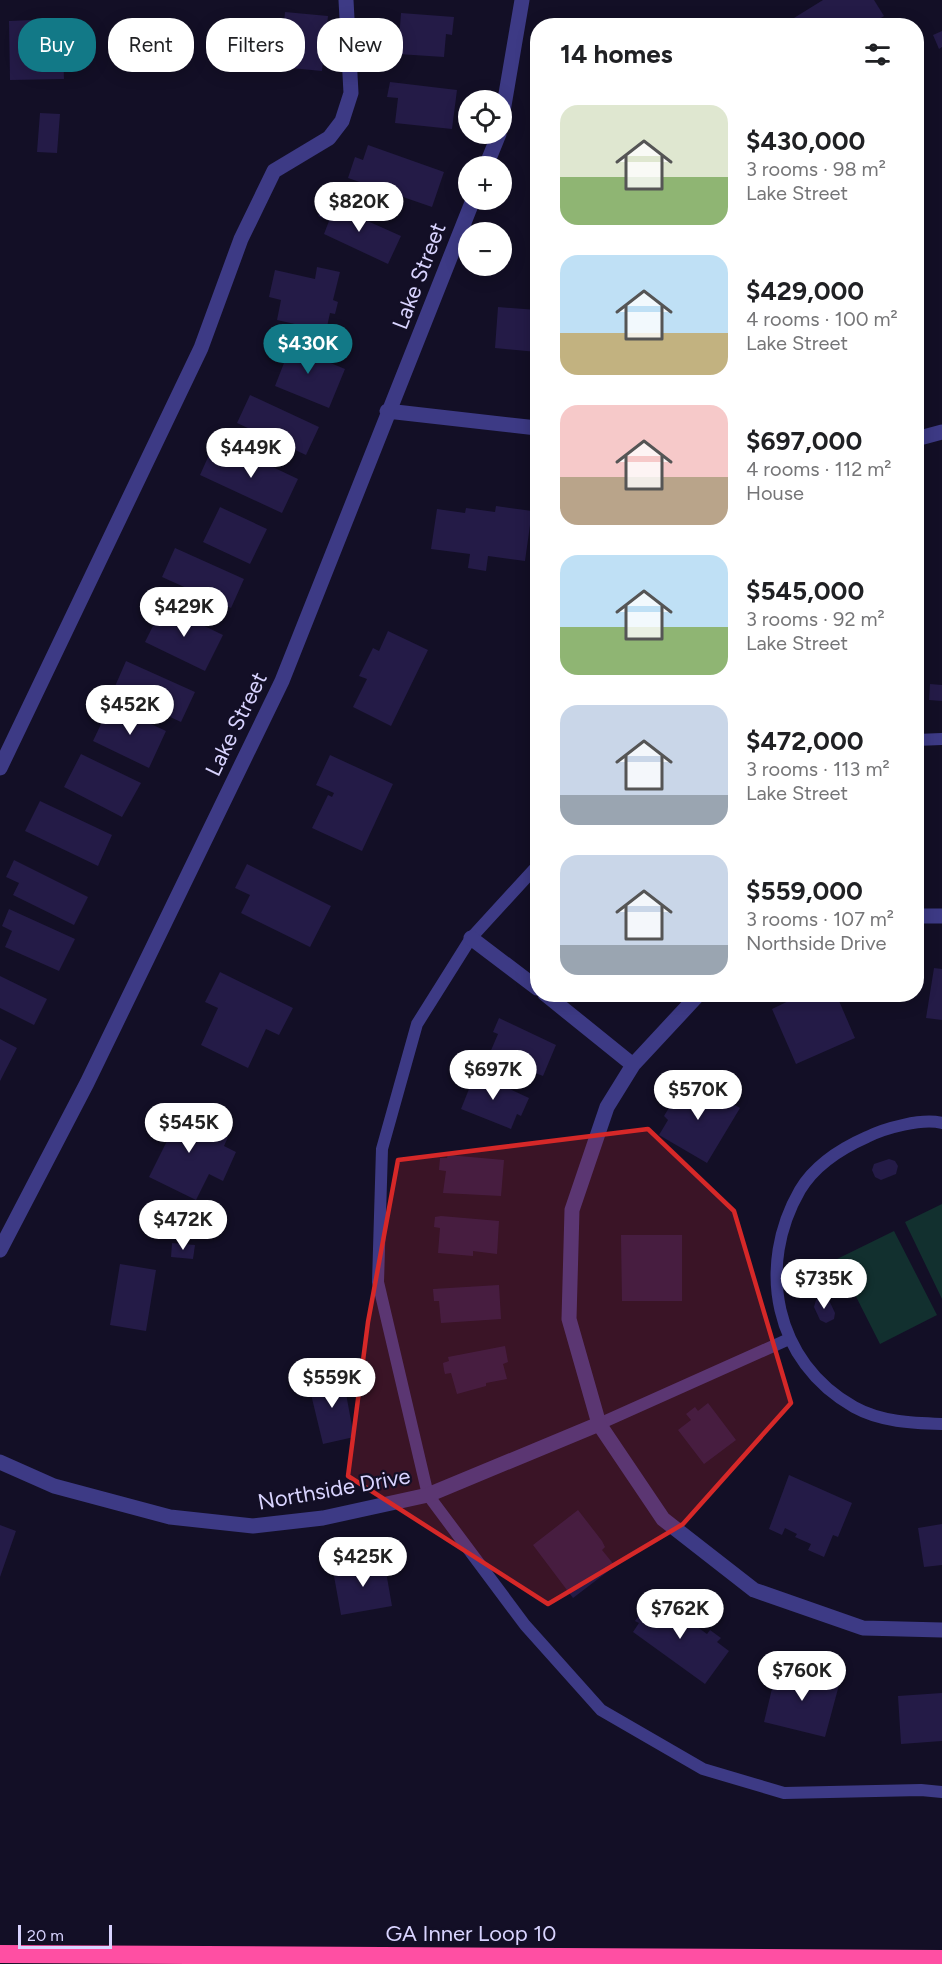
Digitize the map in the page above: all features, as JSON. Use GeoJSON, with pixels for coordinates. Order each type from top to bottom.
{"type":"FeatureCollection","features":[{"type":"Feature","properties":{"kind":"highway","name":"GA Inner Loop 10"},"geometry":{"type":"LineString","coordinates":[[0,1954],[942,1959]]}},
{"type":"Feature","properties":{"kind":"street"},"geometry":{"type":"LineString","coordinates":[[0,768],[201,348],[241,240],[274,171],[329,138],[342,121],[351,93],[346,0]]}},
{"type":"Feature","properties":{"kind":"street"},"geometry":{"type":"LineString","coordinates":[[507,90],[522,0]]}},
{"type":"Feature","properties":{"kind":"street","name":"Lake Street"},"geometry":{"type":"LineString","coordinates":[[0,1250],[87,1083],[282,681],[387,411],[405,375],[469,210]]}},
{"type":"Feature","properties":{"kind":"street"},"geometry":{"type":"LineString","coordinates":[[387,411],[530,427]]}},
{"type":"Feature","properties":{"kind":"street"},"geometry":{"type":"LineString","coordinates":[[924,437],[942,432]]}},
{"type":"Feature","properties":{"kind":"street"},"geometry":{"type":"LineString","coordinates":[[924,916],[942,916]]}},
{"type":"Feature","properties":{"kind":"street"},"geometry":{"type":"LineString","coordinates":[[471,938],[530,983]]}},
{"type":"Feature","properties":{"kind":"street"},"geometry":{"type":"LineString","coordinates":[[555,1002],[633,1065]]}},
{"type":"Feature","properties":{"kind":"street"},"geometry":{"type":"LineString","coordinates":[[692,1002],[633,1065],[606,1107],[572,1210],[569,1319],[599,1424],[663,1519],[754,1590],[863,1628],[942,1630]]}},
{"type":"Feature","properties":{"kind":"street","name":"Northside Drive"},"geometry":{"type":"LineString","coordinates":[[0,1462],[54,1486],[170,1517],[253,1526],[323,1518],[428,1495],[599,1424]]}},
{"type":"Feature","properties":{"kind":"lane"},"geometry":{"type":"LineString","coordinates":[[924,740],[942,739]]}},
{"type":"Feature","properties":{"kind":"lane"},"geometry":{"type":"LineString","coordinates":[[530,874],[471,938],[417,1024],[382,1149],[378,1282],[428,1495],[525,1625],[601,1710],[703,1769],[784,1792],[921,1790],[942,1792]]}},
{"type":"Feature","properties":{"kind":"lane"},"geometry":{"type":"LineString","coordinates":[[942,1123],[885,1128],[838,1151],[801,1188],[779,1236],[775,1288],[789,1339],[816,1378],[854,1407],[899,1423],[942,1424]]}},
{"type":"Feature","properties":{"kind":"lane"},"geometry":{"type":"LineString","coordinates":[[599,1424],[789,1339]]}},
{"type":"Feature","properties":{"kind":"highlighted area"},"geometry":{"type":"Polygon","coordinates":[[[648,1129],[734,1211],[791,1403],[683,1524],[548,1604],[348,1476],[368,1322],[398,1160],[648,1129]]]}},
{"type":"Feature","properties":{"kind":"green space"},"geometry":{"type":"Polygon","coordinates":[[[942,1204],[942,1299],[905,1222],[942,1204]]]}},
{"type":"Feature","properties":{"kind":"green space"},"geometry":{"type":"Polygon","coordinates":[[[894,1231],[937,1315],[880,1344],[837,1259],[894,1231]]]}},
{"type":"Feature","properties":{"kind":"building"},"geometry":{"type":"Polygon","coordinates":[[[823,0],[874,0],[884,16],[881,18],[794,18],[823,0]]]}},
{"type":"Feature","properties":{"kind":"building"},"geometry":{"type":"Polygon","coordinates":[[[285,12],[328,16],[328,18],[317,18],[317,71],[305,69],[305,18],[284,18],[285,12]]]}},
{"type":"Feature","properties":{"kind":"building"},"geometry":{"type":"Polygon","coordinates":[[[401,13],[454,17],[452,35],[446,34],[444,57],[403,54],[403,18],[401,18],[401,13]]]}},
{"type":"Feature","properties":{"kind":"building"},"geometry":{"type":"Polygon","coordinates":[[[9,21],[18,21],[18,72],[64,72],[64,79],[10,80],[9,21]]]}},
{"type":"Feature","properties":{"kind":"building"},"geometry":{"type":"Polygon","coordinates":[[[942,31],[942,47],[939,49],[933,35],[942,31]]]}},
{"type":"Feature","properties":{"kind":"building"},"geometry":{"type":"Polygon","coordinates":[[[390,82],[457,90],[452,129],[395,123],[398,98],[387,97],[390,82]]]}},
{"type":"Feature","properties":{"kind":"building"},"geometry":{"type":"Polygon","coordinates":[[[40,113],[60,114],[57,153],[37,152],[40,113]]]}},
{"type":"Feature","properties":{"kind":"building"},"geometry":{"type":"Polygon","coordinates":[[[368,145],[444,172],[432,207],[348,178],[355,157],[363,160],[368,145]]]}},
{"type":"Feature","properties":{"kind":"building"},"geometry":{"type":"Polygon","coordinates":[[[325,202],[401,236],[388,264],[324,234],[329,221],[318,216],[325,202]]]}},
{"type":"Feature","properties":{"kind":"building"},"geometry":{"type":"Polygon","coordinates":[[[317,267],[340,272],[333,300],[338,302],[335,314],[330,313],[326,331],[277,320],[281,300],[269,297],[275,270],[315,279],[317,267]]]}},
{"type":"Feature","properties":{"kind":"building"},"geometry":{"type":"Polygon","coordinates":[[[498,307],[530,309],[530,351],[495,348],[498,307]]]}},
{"type":"Feature","properties":{"kind":"building"},"geometry":{"type":"Polygon","coordinates":[[[280,342],[345,369],[329,408],[275,386],[284,363],[273,358],[280,342]]]}},
{"type":"Feature","properties":{"kind":"building"},"geometry":{"type":"Polygon","coordinates":[[[250,395],[319,427],[306,455],[237,423],[250,395]]]}},
{"type":"Feature","properties":{"kind":"building"},"geometry":{"type":"Polygon","coordinates":[[[228,446],[298,479],[282,513],[200,475],[209,455],[221,461],[228,446]]]}},
{"type":"Feature","properties":{"kind":"building"},"geometry":{"type":"Polygon","coordinates":[[[496,506],[530,511],[525,561],[488,556],[486,571],[468,568],[470,554],[431,549],[437,509],[465,513],[466,508],[495,512],[496,506]]]}},
{"type":"Feature","properties":{"kind":"building"},"geometry":{"type":"Polygon","coordinates":[[[220,507],[267,529],[250,564],[203,542],[220,507]]]}},
{"type":"Feature","properties":{"kind":"building"},"geometry":{"type":"Polygon","coordinates":[[[175,548],[244,579],[231,608],[162,577],[175,548]]]}},
{"type":"Feature","properties":{"kind":"building"},"geometry":{"type":"Polygon","coordinates":[[[163,606],[223,635],[205,671],[145,642],[163,606]]]}},
{"type":"Feature","properties":{"kind":"building"},"geometry":{"type":"Polygon","coordinates":[[[388,631],[428,650],[391,726],[353,707],[367,679],[359,676],[373,648],[379,651],[388,631]]]}},
{"type":"Feature","properties":{"kind":"building"},"geometry":{"type":"Polygon","coordinates":[[[126,661],[195,692],[181,722],[113,691],[126,661]]]}},
{"type":"Feature","properties":{"kind":"building"},"geometry":{"type":"Polygon","coordinates":[[[930,684],[942,685],[942,701],[929,700],[930,684]]]}},
{"type":"Feature","properties":{"kind":"building"},"geometry":{"type":"Polygon","coordinates":[[[110,705],[166,731],[149,768],[93,741],[110,705]]]}},
{"type":"Feature","properties":{"kind":"building"},"geometry":{"type":"Polygon","coordinates":[[[81,754],[141,783],[122,817],[64,787],[81,754]]]}},
{"type":"Feature","properties":{"kind":"building"},"geometry":{"type":"Polygon","coordinates":[[[330,755],[393,784],[362,851],[312,828],[328,795],[332,797],[334,793],[316,785],[330,755]]]}},
{"type":"Feature","properties":{"kind":"building"},"geometry":{"type":"Polygon","coordinates":[[[40,801],[112,835],[98,866],[25,831],[40,801]]]}},
{"type":"Feature","properties":{"kind":"building"},"geometry":{"type":"Polygon","coordinates":[[[14,860],[88,897],[74,925],[13,895],[19,883],[6,877],[14,860]]]}},
{"type":"Feature","properties":{"kind":"building"},"geometry":{"type":"Polygon","coordinates":[[[247,864],[331,906],[310,947],[241,913],[250,895],[235,888],[247,864]]]}},
{"type":"Feature","properties":{"kind":"building"},"geometry":{"type":"Polygon","coordinates":[[[9,909],[75,939],[59,971],[5,947],[12,931],[2,926],[9,909]]]}},
{"type":"Feature","properties":{"kind":"building"},"geometry":{"type":"Polygon","coordinates":[[[934,968],[942,969],[942,1020],[926,1018],[934,968]]]}},
{"type":"Feature","properties":{"kind":"building"},"geometry":{"type":"Polygon","coordinates":[[[220,972],[293,1008],[279,1035],[266,1029],[248,1068],[201,1045],[218,1008],[205,1002],[220,972]]]}},
{"type":"Feature","properties":{"kind":"building"},"geometry":{"type":"Polygon","coordinates":[[[0,976],[47,999],[34,1025],[0,1008],[0,976]]]}},
{"type":"Feature","properties":{"kind":"building"},"geometry":{"type":"Polygon","coordinates":[[[786,1002],[839,1002],[855,1038],[796,1064],[772,1009],[786,1002]]]}},
{"type":"Feature","properties":{"kind":"building"},"geometry":{"type":"Polygon","coordinates":[[[499,1018],[556,1045],[543,1076],[489,1055],[498,1034],[493,1032],[499,1018]]]}},
{"type":"Feature","properties":{"kind":"building"},"geometry":{"type":"Polygon","coordinates":[[[0,1039],[17,1048],[0,1081],[0,1039]]]}},
{"type":"Feature","properties":{"kind":"building"},"geometry":{"type":"Polygon","coordinates":[[[473,1072],[529,1098],[521,1116],[517,1114],[511,1129],[461,1109],[469,1089],[466,1087],[473,1072]]]}},
{"type":"Feature","properties":{"kind":"building"},"geometry":{"type":"Polygon","coordinates":[[[691,1079],[740,1108],[707,1163],[659,1135],[668,1120],[664,1116],[679,1091],[683,1093],[691,1079]]]}},
{"type":"Feature","properties":{"kind":"building"},"geometry":{"type":"Polygon","coordinates":[[[165,1106],[228,1137],[224,1146],[236,1152],[223,1181],[209,1174],[196,1200],[149,1177],[167,1141],[152,1134],[165,1106]]]}},
{"type":"Feature","properties":{"kind":"building"},"geometry":{"type":"Polygon","coordinates":[[[448,1155],[504,1160],[501,1196],[443,1193],[446,1171],[439,1170],[440,1158],[447,1158],[448,1155]]]}},
{"type":"Feature","properties":{"kind":"building"},"geometry":{"type":"Polygon","coordinates":[[[889,1159],[895,1161],[898,1166],[896,1174],[881,1180],[875,1177],[872,1170],[874,1164],[889,1159]]]}},
{"type":"Feature","properties":{"kind":"building"},"geometry":{"type":"Polygon","coordinates":[[[435,1217],[499,1221],[497,1254],[473,1251],[473,1256],[438,1253],[440,1228],[434,1227],[435,1217]]]}},
{"type":"Feature","properties":{"kind":"building"},"geometry":{"type":"Polygon","coordinates":[[[621,1235],[682,1235],[682,1301],[622,1301],[621,1235]]]}},
{"type":"Feature","properties":{"kind":"building"},"geometry":{"type":"Polygon","coordinates":[[[172,1243],[195,1245],[193,1259],[171,1257],[172,1243]]]}},
{"type":"Feature","properties":{"kind":"building"},"geometry":{"type":"Polygon","coordinates":[[[120,1264],[156,1270],[146,1331],[110,1325],[120,1264]]]}},
{"type":"Feature","properties":{"kind":"building"},"geometry":{"type":"Polygon","coordinates":[[[499,1285],[501,1319],[441,1323],[439,1301],[434,1301],[433,1289],[499,1285]]]}},
{"type":"Feature","properties":{"kind":"building"},"geometry":{"type":"Polygon","coordinates":[[[822,1296],[828,1298],[835,1313],[834,1319],[826,1323],[820,1320],[814,1307],[816,1300],[822,1296]]]}},
{"type":"Feature","properties":{"kind":"building"},"geometry":{"type":"Polygon","coordinates":[[[505,1346],[508,1362],[503,1364],[507,1379],[486,1383],[486,1386],[457,1394],[451,1373],[445,1374],[444,1370],[443,1363],[449,1361],[448,1357],[505,1346]]]}},
{"type":"Feature","properties":{"kind":"building"},"geometry":{"type":"Polygon","coordinates":[[[342,1372],[354,1437],[323,1444],[309,1386],[331,1380],[329,1375],[342,1372]]]}},
{"type":"Feature","properties":{"kind":"building"},"geometry":{"type":"Polygon","coordinates":[[[708,1403],[736,1440],[704,1464],[678,1430],[691,1420],[686,1414],[695,1407],[698,1411],[708,1403]]]}},
{"type":"Feature","properties":{"kind":"building"},"geometry":{"type":"Polygon","coordinates":[[[789,1475],[852,1503],[838,1537],[833,1535],[824,1557],[808,1550],[811,1544],[795,1537],[797,1534],[785,1528],[782,1535],[769,1529],[789,1475]]]}},
{"type":"Feature","properties":{"kind":"building"},"geometry":{"type":"Polygon","coordinates":[[[578,1510],[602,1541],[605,1547],[602,1550],[615,1566],[573,1598],[533,1545],[578,1510]]]}},
{"type":"Feature","properties":{"kind":"building"},"geometry":{"type":"Polygon","coordinates":[[[942,1524],[942,1565],[924,1567],[918,1528],[942,1524]]]}},
{"type":"Feature","properties":{"kind":"building"},"geometry":{"type":"Polygon","coordinates":[[[0,1525],[16,1531],[0,1577],[0,1525]]]}},
{"type":"Feature","properties":{"kind":"building"},"geometry":{"type":"Polygon","coordinates":[[[375,1560],[376,1568],[385,1566],[392,1606],[341,1615],[334,1576],[344,1575],[342,1565],[375,1560]]]}},
{"type":"Feature","properties":{"kind":"building"},"geometry":{"type":"Polygon","coordinates":[[[652,1597],[667,1608],[671,1602],[674,1604],[681,1610],[678,1613],[707,1634],[710,1630],[721,1638],[717,1642],[729,1651],[705,1684],[633,1632],[639,1623],[635,1621],[652,1597]]]}},
{"type":"Feature","properties":{"kind":"building"},"geometry":{"type":"Polygon","coordinates":[[[796,1668],[823,1675],[821,1681],[839,1685],[825,1737],[764,1722],[776,1672],[794,1676],[796,1668]]]}},
{"type":"Feature","properties":{"kind":"building"},"geometry":{"type":"Polygon","coordinates":[[[942,1693],[942,1741],[901,1744],[898,1696],[942,1693]]]}}]}
